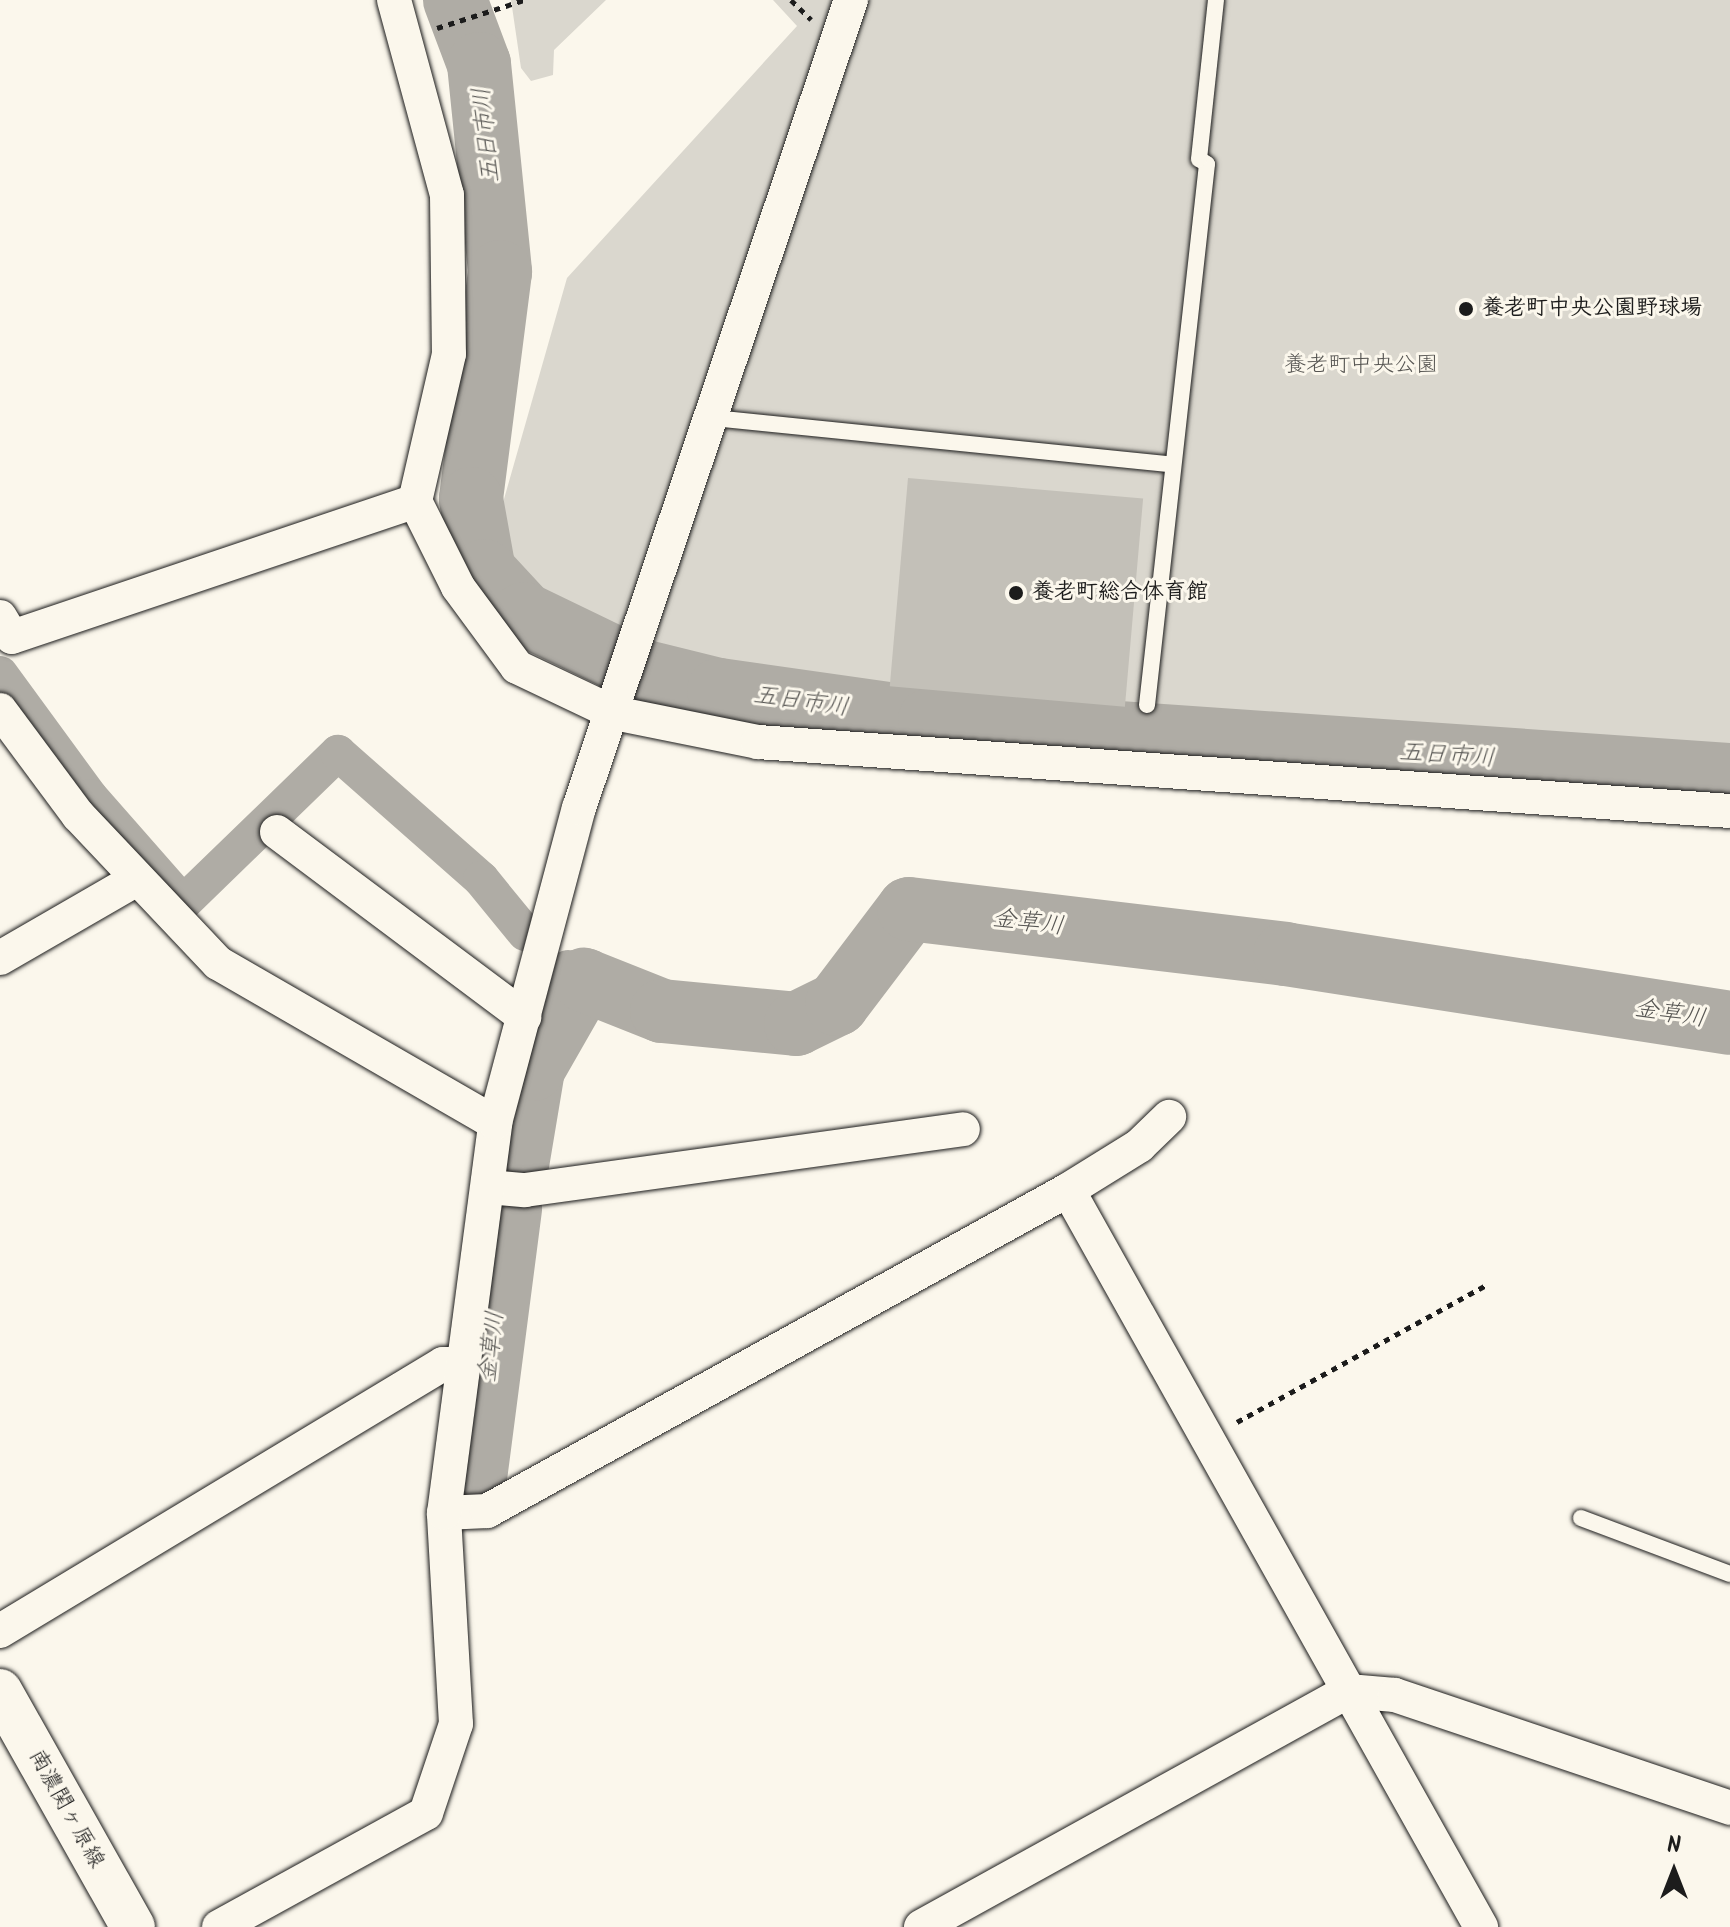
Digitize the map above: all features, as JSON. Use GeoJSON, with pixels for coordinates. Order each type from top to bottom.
{"type":"FeatureCollection","features":[{"type":"Feature","properties":{"kind":"main road","name":"南濃関ヶ原線"},"geometry":{"type":"LineString","coordinates":[[0,1691],[133,1927]]}},
{"type":"Feature","properties":{"kind":"street"},"geometry":{"type":"LineString","coordinates":[[394,0],[447,195],[449,354],[415,501],[458,587],[517,667],[614,713],[758,742],[1730,811]]}},
{"type":"Feature","properties":{"kind":"street"},"geometry":{"type":"LineString","coordinates":[[219,1927],[426,1813],[456,1724],[444,1513],[495,1123],[579,808],[714,418],[851,0]]}},
{"type":"Feature","properties":{"kind":"street"},"geometry":{"type":"LineString","coordinates":[[0,617],[12,637],[415,501]]}},
{"type":"Feature","properties":{"kind":"street"},"geometry":{"type":"LineString","coordinates":[[0,710],[135,880],[218,963],[495,1123]]}},
{"type":"Feature","properties":{"kind":"street"},"geometry":{"type":"LineString","coordinates":[[277,832],[524,1017]]}},
{"type":"Feature","properties":{"kind":"street"},"geometry":{"type":"LineString","coordinates":[[0,958],[135,880]]}},
{"type":"Feature","properties":{"kind":"street"},"geometry":{"type":"LineString","coordinates":[[444,1513],[487,1511],[1068,1190],[1139,1146],[1169,1117]]}},
{"type":"Feature","properties":{"kind":"street"},"geometry":{"type":"LineString","coordinates":[[488,1187],[525,1190],[963,1129]]}},
{"type":"Feature","properties":{"kind":"street"},"geometry":{"type":"LineString","coordinates":[[1068,1190],[1481,1927]]}},
{"type":"Feature","properties":{"kind":"street"},"geometry":{"type":"LineString","coordinates":[[0,1631],[443,1364],[464,1364]]}},
{"type":"Feature","properties":{"kind":"street"},"geometry":{"type":"LineString","coordinates":[[921,1927],[1348,1691],[1395,1695],[1730,1808]]}},
{"type":"Feature","properties":{"kind":"lane"},"geometry":{"type":"LineString","coordinates":[[1147,705],[1207,164],[1199,159],[1216,0]]}},
{"type":"Feature","properties":{"kind":"lane"},"geometry":{"type":"LineString","coordinates":[[714,418],[1173,465]]}},
{"type":"Feature","properties":{"kind":"lane"},"geometry":{"type":"LineString","coordinates":[[1581,1518],[1730,1574]]}},
{"type":"Feature","properties":{"kind":"path"},"geometry":{"type":"LineString","coordinates":[[406,39],[524,0]]}},
{"type":"Feature","properties":{"kind":"path"},"geometry":{"type":"LineString","coordinates":[[1207,1439],[1488,1284]]}},
{"type":"Feature","properties":{"kind":"green space"},"geometry":{"type":"Polygon","coordinates":[[[511,0],[606,0],[554,50],[553,75],[531,81],[521,68],[511,0]]]}},
{"type":"Feature","properties":{"kind":"green space","name":"養老町中央公園"},"geometry":{"type":"Polygon","coordinates":[[[773,0],[1730,0],[1730,762],[873,698],[671,663],[557,621],[514,577],[502,506],[567,278],[797,26],[773,0]]]}},
{"type":"Feature","properties":{"kind":"building","name":"養老町総合体育館"},"geometry":{"type":"Polygon","coordinates":[[[908,478],[1143,499],[1125,707],[890,686],[908,478]]]}},
{"type":"Feature","properties":{"kind":"waterway","name":"五日市川"},"geometry":{"type":"LineString","coordinates":[[455,0],[479,64],[500,272],[471,499],[484,571],[524,614],[642,671],[719,690],[930,720],[1730,775]]}},
{"type":"Feature","properties":{"kind":"waterway"},"geometry":{"type":"LineString","coordinates":[[0,674],[90,797],[183,903],[338,753],[481,879],[525,933]]}},
{"type":"Feature","properties":{"kind":"waterway","name":"金草川"},"geometry":{"type":"LineString","coordinates":[[516,1171],[533,1069],[584,980],[662,1011],[796,1024],[837,1004],[909,909],[1285,954],[1730,1023]]}},
{"type":"Feature","properties":{"kind":"waterway"},"geometry":{"type":"LineString","coordinates":[[568,968],[584,980]]}},
{"type":"Feature","properties":{"kind":"waterway","name":"金草川"},"geometry":{"type":"LineString","coordinates":[[474,1486],[510,1208]]}},
{"type":"Feature","properties":{"kind":"place","name":"養老町中央公園野球場"},"geometry":{"type":"Point","coordinates":[1466,309]}},
{"type":"Feature","properties":{"kind":"place","name":"養老町総合体育館"},"geometry":{"type":"Point","coordinates":[1016,593]}}]}
